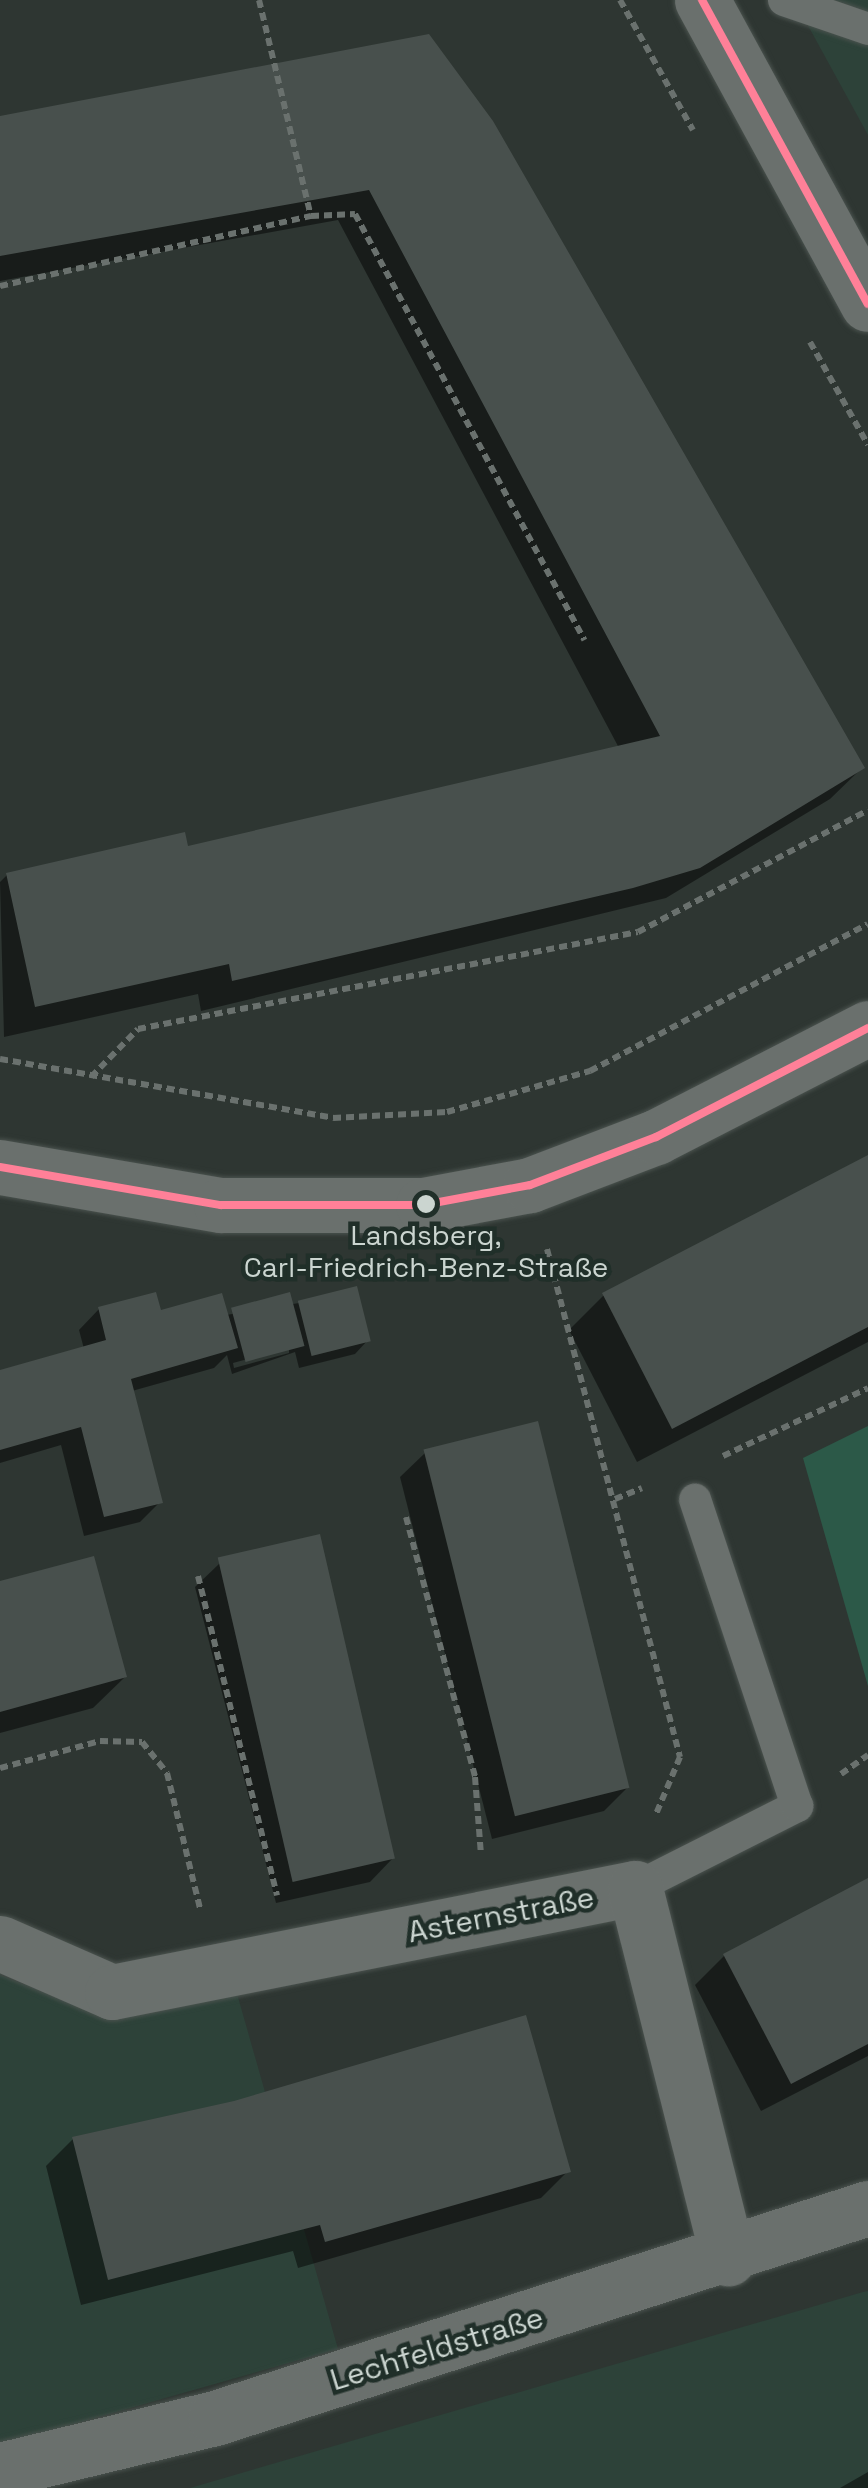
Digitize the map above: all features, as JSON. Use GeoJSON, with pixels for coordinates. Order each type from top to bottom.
{"type":"FeatureCollection","features":[{"type":"Feature","properties":{"kind":"street"},"geometry":{"type":"LineString","coordinates":[[702,0],[868,304]]}},
{"type":"Feature","properties":{"kind":"street"},"geometry":{"type":"LineString","coordinates":[[0,1167],[220,1205],[423,1205],[530,1184],[656,1137],[868,1028]]}},
{"type":"Feature","properties":{"kind":"street","name":"Asternstraße"},"geometry":{"type":"LineString","coordinates":[[0,1943],[112,1992],[634,1888],[728,2259]]}},
{"type":"Feature","properties":{"kind":"street","name":"Lechfeldstraße"},"geometry":{"type":"LineString","coordinates":[[0,2470],[216,2418],[728,2259],[868,2208]]}},
{"type":"Feature","properties":{"kind":"lane"},"geometry":{"type":"LineString","coordinates":[[784,0],[868,29]]}},
{"type":"Feature","properties":{"kind":"lane"},"geometry":{"type":"LineString","coordinates":[[634,1888],[797,1806],[695,1500]]}},
{"type":"Feature","properties":{"kind":"path"},"geometry":{"type":"LineString","coordinates":[[258,0],[311,216]]}},
{"type":"Feature","properties":{"kind":"path"},"geometry":{"type":"LineString","coordinates":[[0,286],[311,216],[355,214],[584,640]]}},
{"type":"Feature","properties":{"kind":"path"},"geometry":{"type":"LineString","coordinates":[[91,1077],[138,1029],[638,932],[868,810]]}},
{"type":"Feature","properties":{"kind":"path"},"geometry":{"type":"LineString","coordinates":[[0,1059],[333,1118],[447,1112],[590,1071],[868,924]]}},
{"type":"Feature","properties":{"kind":"path"},"geometry":{"type":"LineString","coordinates":[[530,1184],[680,1757],[634,1888]]}},
{"type":"Feature","properties":{"kind":"path"},"geometry":{"type":"LineString","coordinates":[[702,1464],[868,1388]]}},
{"type":"Feature","properties":{"kind":"path"},"geometry":{"type":"LineString","coordinates":[[615,1499],[649,1486]]}},
{"type":"Feature","properties":{"kind":"path"},"geometry":{"type":"LineString","coordinates":[[406,1516],[475,1777],[470,1807],[494,1916]]}},
{"type":"Feature","properties":{"kind":"path"},"geometry":{"type":"LineString","coordinates":[[198,1576],[292,1956]]}},
{"type":"Feature","properties":{"kind":"path"},"geometry":{"type":"LineString","coordinates":[[0,1768],[100,1742],[142,1742],[166,1773],[215,1972]]}},
{"type":"Feature","properties":{"kind":"shaded area"},"geometry":{"type":"Polygon","coordinates":[[[794,0],[868,0],[868,135],[794,0]]]}},
{"type":"Feature","properties":{"kind":"shaded area"},"geometry":{"type":"Polygon","coordinates":[[[0,1975],[105,2016],[236,1990],[338,2349],[0,2445],[0,1975]]]}},
{"type":"Feature","properties":{"kind":"shaded area"},"geometry":{"type":"Polygon","coordinates":[[[868,2291],[868,2488],[190,2488],[863,2292],[868,2291]]]}},
{"type":"Feature","properties":{"kind":"green space"},"geometry":{"type":"Polygon","coordinates":[[[868,1426],[868,1686],[803,1458],[868,1426]]]}},
{"type":"Feature","properties":{"kind":"building"},"geometry":{"type":"Polygon","coordinates":[[[429,34],[493,121],[865,768],[700,868],[633,888],[232,981],[229,964],[35,1007],[6,873],[185,832],[188,846],[660,736],[369,190],[0,256],[0,116],[429,34]]]}},
{"type":"Feature","properties":{"kind":"building"},"geometry":{"type":"Polygon","coordinates":[[[868,1155],[868,1327],[672,1429],[602,1293],[868,1155]]]}},
{"type":"Feature","properties":{"kind":"building"},"geometry":{"type":"Polygon","coordinates":[[[357,1286],[371,1341],[312,1356],[298,1301],[357,1286]]]}},
{"type":"Feature","properties":{"kind":"building"},"geometry":{"type":"Polygon","coordinates":[[[156,1292],[161,1310],[222,1293],[238,1348],[131,1379],[163,1503],[104,1517],[81,1427],[0,1450],[0,1370],[106,1340],[98,1307],[156,1292]]]}},
{"type":"Feature","properties":{"kind":"building"},"geometry":{"type":"Polygon","coordinates":[[[290,1292],[304,1346],[246,1362],[231,1308],[290,1292]]]}},
{"type":"Feature","properties":{"kind":"building"},"geometry":{"type":"Polygon","coordinates":[[[538,1421],[629,1788],[515,1816],[424,1450],[538,1421]]]}},
{"type":"Feature","properties":{"kind":"building"},"geometry":{"type":"Polygon","coordinates":[[[320,1534],[395,1858],[293,1882],[218,1558],[320,1534]]]}},
{"type":"Feature","properties":{"kind":"building"},"geometry":{"type":"Polygon","coordinates":[[[94,1556],[127,1677],[0,1712],[0,1581],[94,1556]]]}},
{"type":"Feature","properties":{"kind":"building"},"geometry":{"type":"Polygon","coordinates":[[[868,1878],[868,2044],[791,2084],[723,1954],[868,1878]]]}},
{"type":"Feature","properties":{"kind":"building"},"geometry":{"type":"Polygon","coordinates":[[[526,2015],[571,2172],[325,2242],[320,2225],[108,2280],[72,2137],[234,2101],[526,2015]]]}},
{"type":"Feature","properties":{"kind":"transit line"},"geometry":{"type":"LineString","coordinates":[[702,0],[868,304]]}},
{"type":"Feature","properties":{"kind":"transit line"},"geometry":{"type":"LineString","coordinates":[[0,1167],[221,1205],[423,1205],[530,1185],[656,1137],[868,1028]]}},
{"type":"Feature","properties":{"kind":"place","name":"Landsberg, Carl-Friedrich-Benz-Straße"},"geometry":{"type":"Point","coordinates":[426,1204]}}]}
